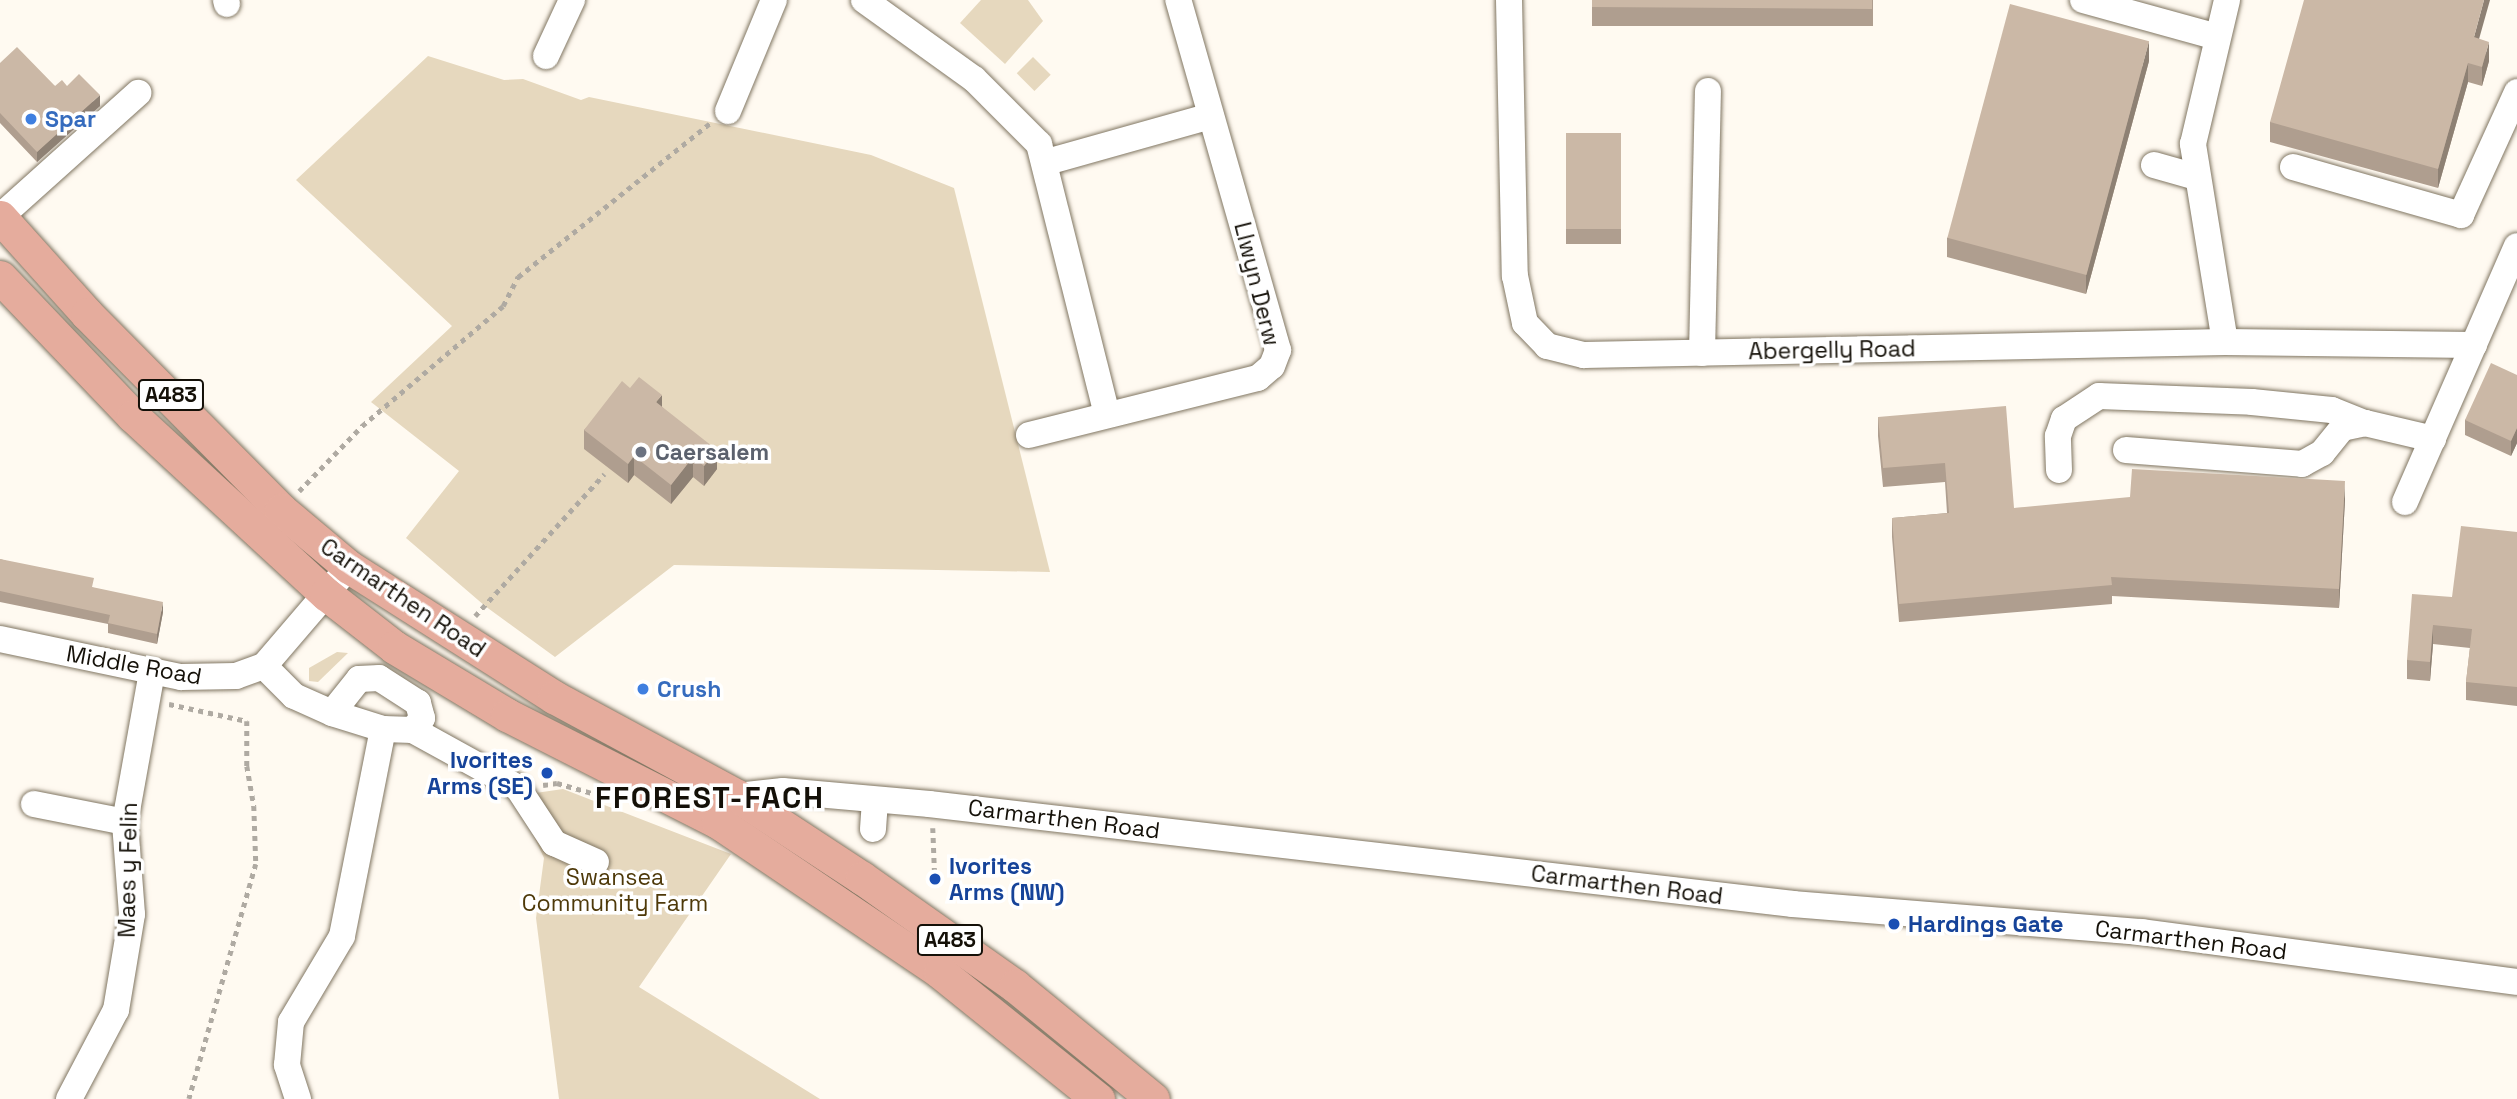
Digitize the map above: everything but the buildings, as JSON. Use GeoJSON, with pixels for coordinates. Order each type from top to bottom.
{"type":"FeatureCollection","features":[{"type":"Feature","properties":{"kind":"main road","name":"Carmarthen Road"},"geometry":{"type":"LineString","coordinates":[[0,217],[87,314],[281,510],[349,567],[604,726],[727,809]]}},
{"type":"Feature","properties":{"kind":"main road","name":"Carmarthen Road"},"geometry":{"type":"LineString","coordinates":[[0,277],[133,416],[326,594],[394,647],[507,715],[727,809]]}},
{"type":"Feature","properties":{"kind":"main road","name":"A483"},"geometry":{"type":"LineString","coordinates":[[727,809],[940,972],[1098,1099]]}},
{"type":"Feature","properties":{"kind":"main road","name":"A483"},"geometry":{"type":"LineString","coordinates":[[727,809],[1015,986],[1153,1099]]}},
{"type":"Feature","properties":{"kind":"street"},"geometry":{"type":"LineString","coordinates":[[546,55],[572,0]]}},
{"type":"Feature","properties":{"kind":"street"},"geometry":{"type":"LineString","coordinates":[[728,111],[774,0]]}},
{"type":"Feature","properties":{"kind":"street"},"geometry":{"type":"LineString","coordinates":[[864,0],[1001,102],[1039,144],[1047,162],[1107,415]]}},
{"type":"Feature","properties":{"kind":"street","name":"Llwyn Derw"},"geometry":{"type":"LineString","coordinates":[[1029,435],[1258,378],[1275,358],[1278,350],[1178,0]]}},
{"type":"Feature","properties":{"kind":"street","name":"Abergelly Road"},"geometry":{"type":"LineString","coordinates":[[1509,0],[1516,276],[1525,323],[1547,346],[1564,352],[1702,352],[2225,342],[2474,345]]}},
{"type":"Feature","properties":{"kind":"street"},"geometry":{"type":"LineString","coordinates":[[2083,0],[2217,37]]}},
{"type":"Feature","properties":{"kind":"street"},"geometry":{"type":"LineString","coordinates":[[2225,342],[2196,177],[2197,115],[2227,0]]}},
{"type":"Feature","properties":{"kind":"street"},"geometry":{"type":"LineString","coordinates":[[1702,352],[1708,90]]}},
{"type":"Feature","properties":{"kind":"street"},"geometry":{"type":"LineString","coordinates":[[2293,167],[2462,215],[2517,92]]}},
{"type":"Feature","properties":{"kind":"street"},"geometry":{"type":"LineString","coordinates":[[0,217],[138,93]]}},
{"type":"Feature","properties":{"kind":"street"},"geometry":{"type":"LineString","coordinates":[[1047,162],[1211,116]]}},
{"type":"Feature","properties":{"kind":"street"},"geometry":{"type":"LineString","coordinates":[[2154,165],[2196,177]]}},
{"type":"Feature","properties":{"kind":"street"},"geometry":{"type":"LineString","coordinates":[[2405,502],[2517,246]]}},
{"type":"Feature","properties":{"kind":"street"},"geometry":{"type":"LineString","coordinates":[[2504,276],[2517,301]]}},
{"type":"Feature","properties":{"kind":"street"},"geometry":{"type":"LineString","coordinates":[[2060,470],[2058,436],[2064,419],[2099,396],[2252,402],[2332,411],[2365,423],[2433,439]]}},
{"type":"Feature","properties":{"kind":"street"},"geometry":{"type":"LineString","coordinates":[[2126,450],[2302,464],[2322,453],[2342,428],[2365,423]]}},
{"type":"Feature","properties":{"kind":"street"},"geometry":{"type":"LineString","coordinates":[[349,567],[264,666],[294,696],[337,705],[383,729],[413,730],[518,788],[554,843],[596,862]]}},
{"type":"Feature","properties":{"kind":"street","name":"Middle Road"},"geometry":{"type":"LineString","coordinates":[[0,639],[152,672],[207,680],[264,666]]}},
{"type":"Feature","properties":{"kind":"street","name":"Maes y Felin"},"geometry":{"type":"LineString","coordinates":[[69,1099],[117,1010],[132,914],[125,822],[152,672]]}},
{"type":"Feature","properties":{"kind":"street"},"geometry":{"type":"LineString","coordinates":[[337,705],[359,679],[379,678],[418,703],[422,718],[413,730]]}},
{"type":"Feature","properties":{"kind":"street"},"geometry":{"type":"LineString","coordinates":[[298,1099],[287,1065],[291,1022],[342,936],[383,729]]}},
{"type":"Feature","properties":{"kind":"street","name":"Carmarthen Road"},"geometry":{"type":"LineString","coordinates":[[727,809],[783,791],[1793,904],[2143,932],[2517,982]]}},
{"type":"Feature","properties":{"kind":"street"},"geometry":{"type":"LineString","coordinates":[[873,829],[875,800]]}},
{"type":"Feature","properties":{"kind":"street"},"geometry":{"type":"LineString","coordinates":[[34,804],[125,822]]}},
{"type":"Feature","properties":{"kind":"path"},"geometry":{"type":"LineString","coordinates":[[281,510],[362,426],[503,306],[518,277],[690,136],[728,111]]}},
{"type":"Feature","properties":{"kind":"path"},"geometry":{"type":"LineString","coordinates":[[455,635],[604,474]]}},
{"type":"Feature","properties":{"kind":"path"},"geometry":{"type":"LineString","coordinates":[[148,699],[247,722],[256,864],[189,1099]]}},
{"type":"Feature","properties":{"kind":"path"},"geometry":{"type":"LineString","coordinates":[[933,813],[935,879]]}},
{"type":"Feature","properties":{"kind":"green space"},"geometry":{"type":"Polygon","coordinates":[[[981,0],[1028,0],[1043,21],[1005,64],[960,23],[981,0]]]}},
{"type":"Feature","properties":{"kind":"green space"},"geometry":{"type":"Polygon","coordinates":[[[428,56],[504,80],[523,79],[581,100],[589,97],[871,155],[954,188],[1050,572],[674,565],[555,657],[485,606],[406,538],[459,471],[371,402],[452,326],[296,180],[428,56]]]}},
{"type":"Feature","properties":{"kind":"green space"},"geometry":{"type":"Polygon","coordinates":[[[1033,57],[1051,75],[1034,91],[1017,73],[1033,57]]]}},
{"type":"Feature","properties":{"kind":"green space"},"geometry":{"type":"Polygon","coordinates":[[[337,652],[348,653],[318,682],[309,681],[309,668],[337,652]]]}},
{"type":"Feature","properties":{"kind":"green space","name":"Swansea Community Farm"},"geometry":{"type":"Polygon","coordinates":[[[563,789],[731,854],[639,987],[820,1099],[559,1099],[536,918],[544,858],[515,796],[563,789]]]}},
{"type":"Feature","properties":{"kind":"place","name":"Spar"},"geometry":{"type":"Point","coordinates":[31,119]}},
{"type":"Feature","properties":{"kind":"place","name":"Caersalem"},"geometry":{"type":"Point","coordinates":[641,452]}},
{"type":"Feature","properties":{"kind":"place","name":"Crush"},"geometry":{"type":"Point","coordinates":[643,689]}},
{"type":"Feature","properties":{"kind":"place","name":"Ivorites Arms (SE)"},"geometry":{"type":"Point","coordinates":[547,773]}},
{"type":"Feature","properties":{"kind":"place","name":"Ivorites Arms (NW)"},"geometry":{"type":"Point","coordinates":[935,879]}},
{"type":"Feature","properties":{"kind":"place","name":"Hardings Gate"},"geometry":{"type":"Point","coordinates":[1894,924]}},
{"type":"Feature","properties":{"kind":"district","name":"FFOREST-FACH"},"geometry":{"type":"Point","coordinates":[710,798]}}]}
